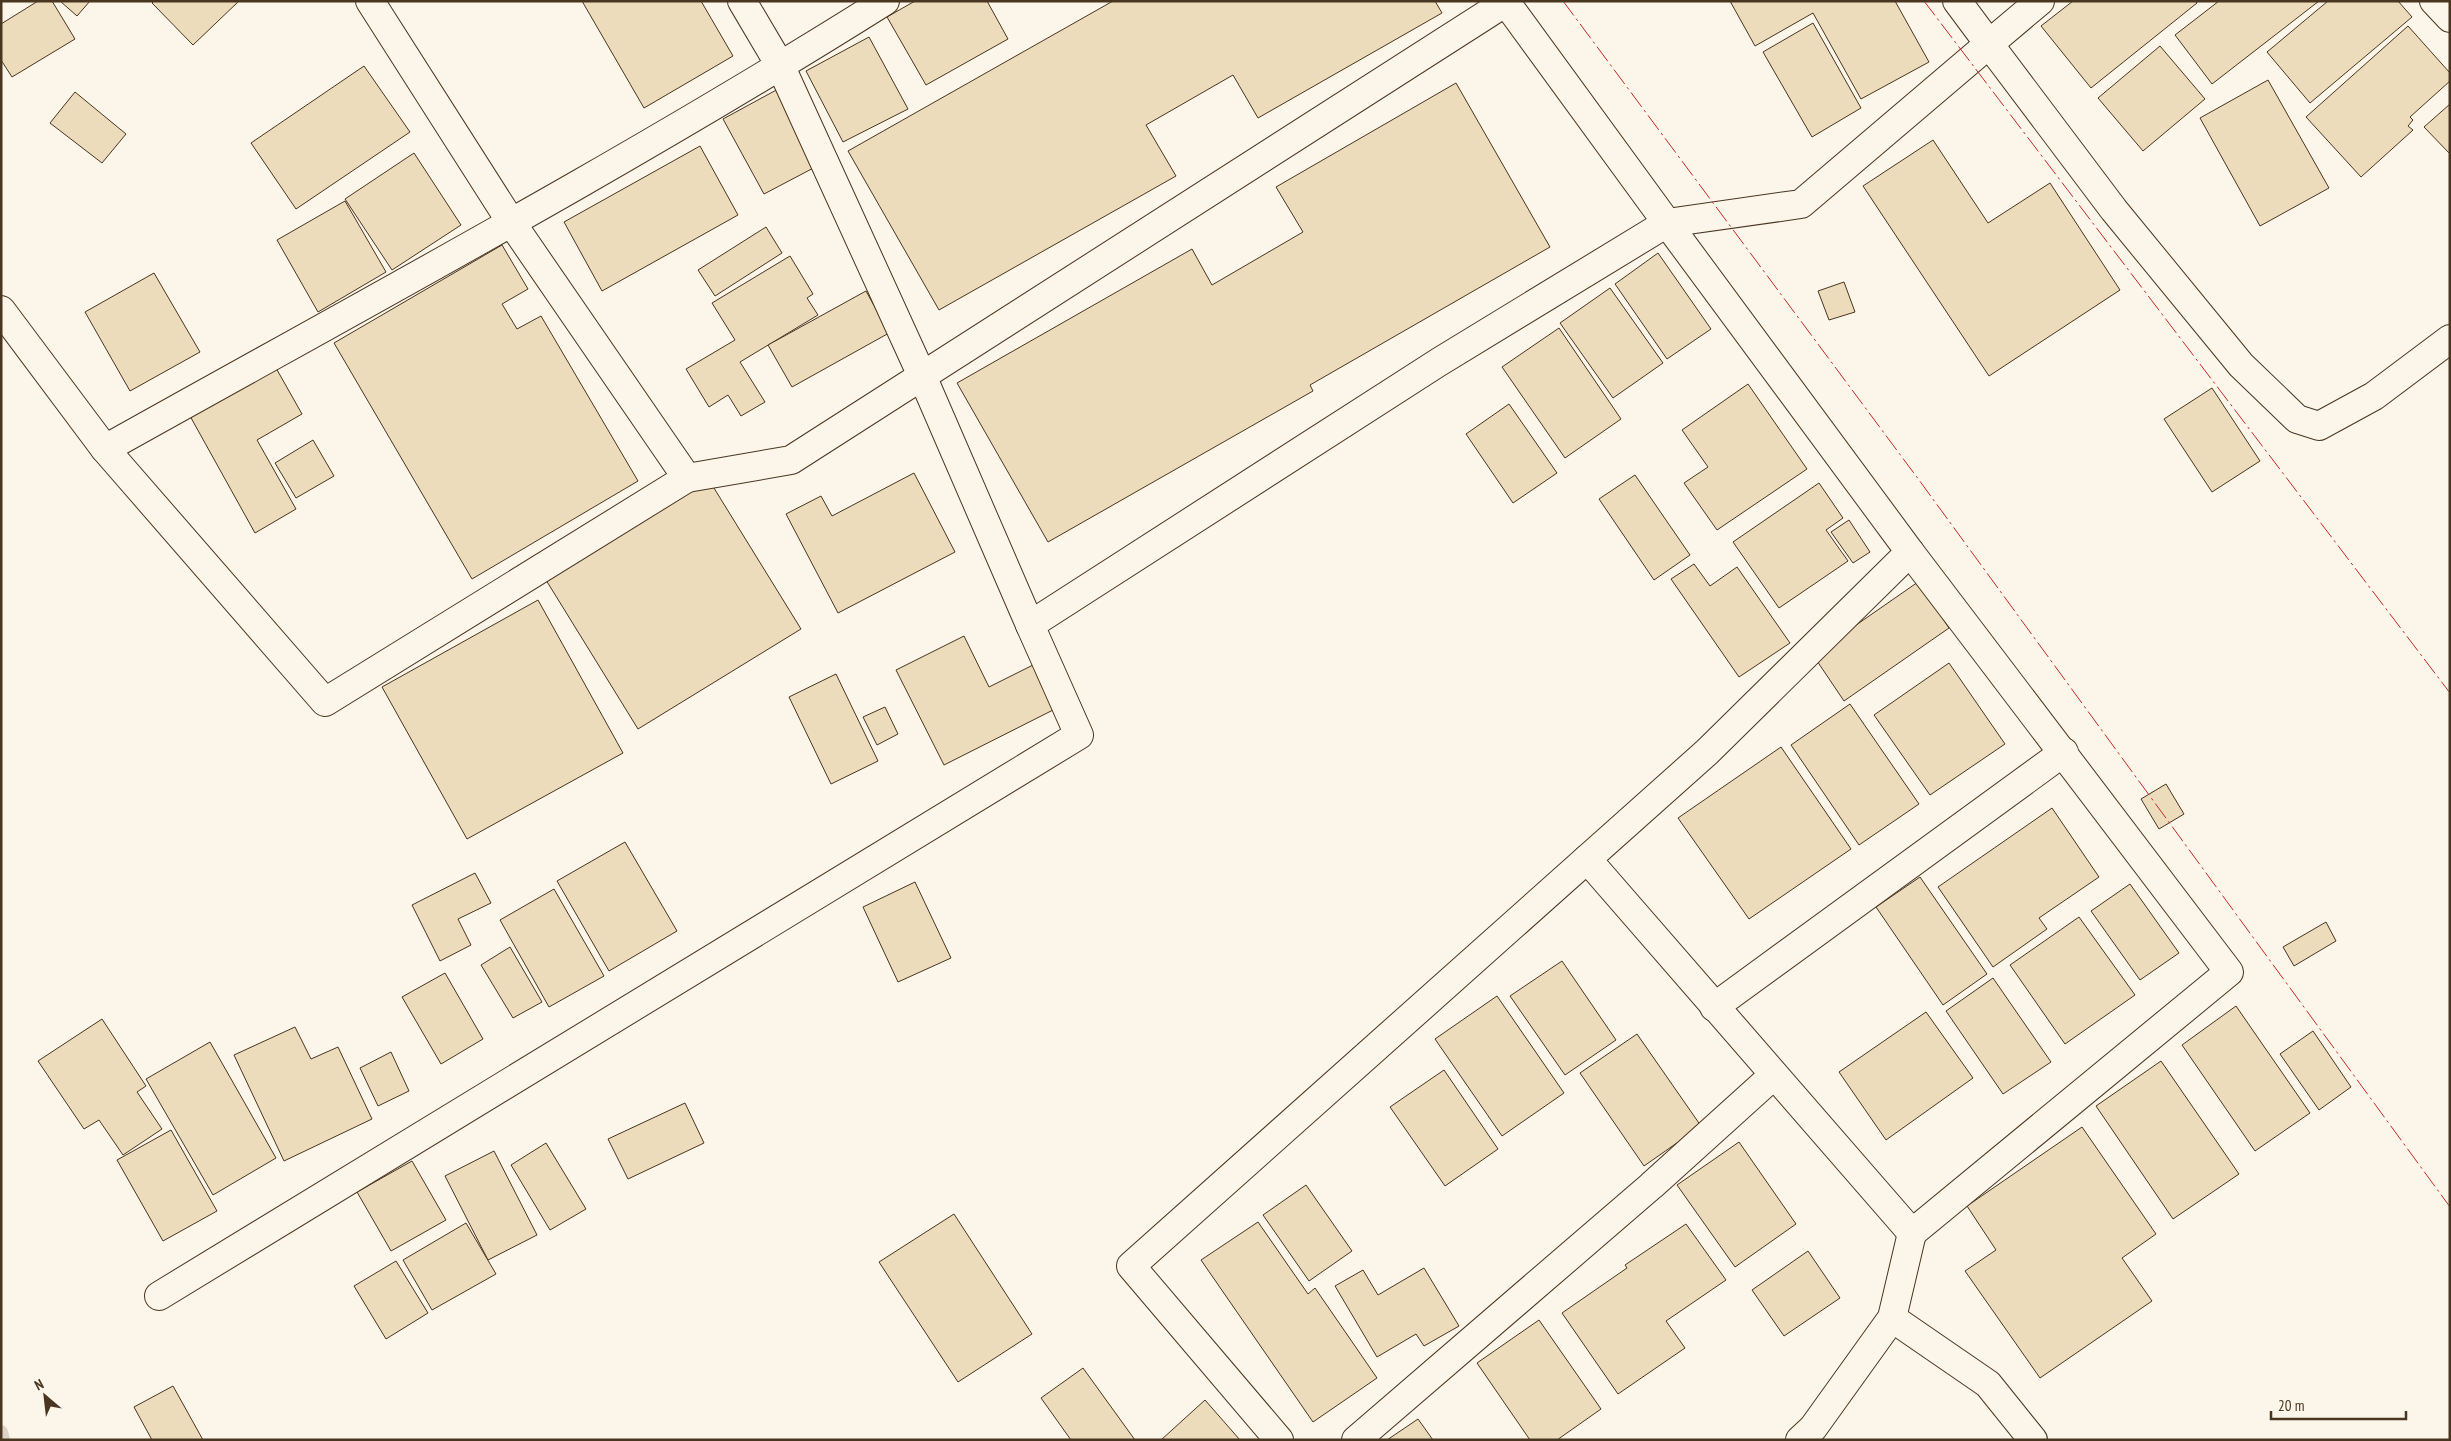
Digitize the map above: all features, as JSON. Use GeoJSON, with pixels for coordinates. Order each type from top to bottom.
{"type":"FeatureCollection","features":[{"type":"Feature","properties":{"kind":"street"},"geometry":{"type":"LineString","coordinates":[[370,1],[511,222],[687,478]]}},
{"type":"Feature","properties":{"kind":"street"},"geometry":{"type":"LineString","coordinates":[[159,1296],[1079,735],[923,378],[781,66],[742,1]]}},
{"type":"Feature","properties":{"kind":"street"},"geometry":{"type":"LineString","coordinates":[[105,449],[511,222],[781,66],[884,1]]}},
{"type":"Feature","properties":{"kind":"street"},"geometry":{"type":"LineString","coordinates":[[1957,1],[2120,218],[2241,365],[2297,419],[2319,426],[2374,396],[2450,340]]}},
{"type":"Feature","properties":{"kind":"street"},"geometry":{"type":"LineString","coordinates":[[1030,625],[1439,362],[1667,223],[1800,204],[2040,1]]}},
{"type":"Feature","properties":{"kind":"street"},"geometry":{"type":"LineString","coordinates":[[2434,1],[2450,18]]}},
{"type":"Feature","properties":{"kind":"street"},"geometry":{"type":"LineString","coordinates":[[2,312],[105,449],[325,702],[687,478],[791,460],[923,378],[1505,2],[1910,552],[2064,752],[2229,972],[1912,1233],[1892,1318],[1813,1428],[1800,1440]]}},
{"type":"Feature","properties":{"kind":"street"},"geometry":{"type":"LineString","coordinates":[[1279,1440],[1131,1266],[1707,752],[1910,552]]}},
{"type":"Feature","properties":{"kind":"street"},"geometry":{"type":"LineString","coordinates":[[1714,1006],[2064,752]]}},
{"type":"Feature","properties":{"kind":"street"},"geometry":{"type":"LineString","coordinates":[[1587,859],[1912,1233]]}},
{"type":"Feature","properties":{"kind":"street"},"geometry":{"type":"LineString","coordinates":[[1356,1440],[1650,1186],[1774,1075]]}},
{"type":"Feature","properties":{"kind":"street"},"geometry":{"type":"LineString","coordinates":[[1892,1318],[1988,1384],[2033,1440]]}},
{"type":"Feature","properties":{"kind":"building"},"geometry":{"type":"Polygon","coordinates":[[[38,1],[52,1],[75,39],[12,77],[1,60],[1,24],[38,1]]]}},
{"type":"Feature","properties":{"kind":"building"},"geometry":{"type":"Polygon","coordinates":[[[60,1],[90,1],[77,16],[60,1]]]}},
{"type":"Feature","properties":{"kind":"building"},"geometry":{"type":"Polygon","coordinates":[[[154,1],[239,1],[193,45],[152,3],[154,1]]]}},
{"type":"Feature","properties":{"kind":"building"},"geometry":{"type":"Polygon","coordinates":[[[582,1],[701,1],[733,56],[644,108],[582,1]]]}},
{"type":"Feature","properties":{"kind":"building"},"geometry":{"type":"Polygon","coordinates":[[[915,1],[987,1],[1008,39],[926,85],[887,17],[915,1]]]}},
{"type":"Feature","properties":{"kind":"building"},"geometry":{"type":"Polygon","coordinates":[[[1113,1],[1435,1],[1442,13],[1258,118],[1233,75],[1146,125],[1176,176],[939,310],[848,151],[1113,1]]]}},
{"type":"Feature","properties":{"kind":"building"},"geometry":{"type":"Polygon","coordinates":[[[1730,1],[1895,1],[1929,62],[1861,99],[1813,13],[1755,46],[1730,1]]]}},
{"type":"Feature","properties":{"kind":"building"},"geometry":{"type":"Polygon","coordinates":[[[2073,1],[2196,1],[2197,3],[2091,88],[2041,26],[2073,1]]]}},
{"type":"Feature","properties":{"kind":"building"},"geometry":{"type":"Polygon","coordinates":[[[2219,1],[2319,1],[2212,84],[2175,35],[2219,1]]]}},
{"type":"Feature","properties":{"kind":"building"},"geometry":{"type":"Polygon","coordinates":[[[2328,1],[2398,1],[2412,17],[2310,103],[2267,52],[2328,1]]]}},
{"type":"Feature","properties":{"kind":"building"},"geometry":{"type":"Polygon","coordinates":[[[1813,23],[1861,108],[1812,137],[1763,52],[1813,23]]]}},
{"type":"Feature","properties":{"kind":"building"},"geometry":{"type":"Polygon","coordinates":[[[2408,26],[2450,73],[2450,81],[2410,117],[2413,120],[2408,126],[2413,130],[2361,177],[2306,117],[2408,26]]]}},
{"type":"Feature","properties":{"kind":"building"},"geometry":{"type":"Polygon","coordinates":[[[869,37],[908,109],[843,142],[806,71],[869,37]]]}},
{"type":"Feature","properties":{"kind":"building"},"geometry":{"type":"Polygon","coordinates":[[[2160,46],[2205,99],[2143,151],[2098,98],[2160,46]]]}},
{"type":"Feature","properties":{"kind":"building"},"geometry":{"type":"Polygon","coordinates":[[[364,66],[410,132],[296,209],[251,143],[364,66]]]}},
{"type":"Feature","properties":{"kind":"building"},"geometry":{"type":"Polygon","coordinates":[[[2268,80],[2329,188],[2260,226],[2200,118],[2268,80]]]}},
{"type":"Feature","properties":{"kind":"building"},"geometry":{"type":"Polygon","coordinates":[[[1456,83],[1550,247],[1310,385],[1313,391],[1048,542],[957,383],[1192,249],[1212,285],[1303,232],[1276,187],[1456,83]]]}},
{"type":"Feature","properties":{"kind":"building"},"geometry":{"type":"Polygon","coordinates":[[[780,88],[821,164],[764,194],[723,119],[780,88]]]}},
{"type":"Feature","properties":{"kind":"building"},"geometry":{"type":"Polygon","coordinates":[[[75,92],[126,134],[102,163],[50,123],[75,92]]]}},
{"type":"Feature","properties":{"kind":"building"},"geometry":{"type":"Polygon","coordinates":[[[2450,104],[2450,154],[2424,127],[2450,104]]]}},
{"type":"Feature","properties":{"kind":"building"},"geometry":{"type":"Polygon","coordinates":[[[1933,140],[1988,223],[2050,183],[2120,290],[1989,376],[1863,186],[1933,140]]]}},
{"type":"Feature","properties":{"kind":"building"},"geometry":{"type":"Polygon","coordinates":[[[700,146],[738,215],[602,291],[564,222],[700,146]]]}},
{"type":"Feature","properties":{"kind":"building"},"geometry":{"type":"Polygon","coordinates":[[[414,153],[461,225],[392,270],[345,199],[414,153]]]}},
{"type":"Feature","properties":{"kind":"building"},"geometry":{"type":"Polygon","coordinates":[[[345,201],[386,272],[318,312],[277,240],[345,201]]]}},
{"type":"Feature","properties":{"kind":"building"},"geometry":{"type":"Polygon","coordinates":[[[766,227],[782,253],[715,296],[698,270],[766,227]]]}},
{"type":"Feature","properties":{"kind":"building"},"geometry":{"type":"Polygon","coordinates":[[[502,245],[528,289],[502,304],[517,329],[541,316],[638,481],[472,579],[334,343],[502,245]]]}},
{"type":"Feature","properties":{"kind":"building"},"geometry":{"type":"Polygon","coordinates":[[[1658,253],[1711,329],[1667,359],[1615,284],[1658,253]]]}},
{"type":"Feature","properties":{"kind":"building"},"geometry":{"type":"Polygon","coordinates":[[[790,256],[813,294],[807,298],[818,315],[740,362],[765,402],[741,416],[728,395],[709,407],[686,369],[735,340],[712,303],[790,256]]]}},
{"type":"Feature","properties":{"kind":"building"},"geometry":{"type":"Polygon","coordinates":[[[154,273],[200,352],[130,391],[85,312],[154,273]]]}},
{"type":"Feature","properties":{"kind":"building"},"geometry":{"type":"Polygon","coordinates":[[[1844,282],[1855,312],[1829,320],[1818,291],[1844,282]]]}},
{"type":"Feature","properties":{"kind":"building"},"geometry":{"type":"Polygon","coordinates":[[[1610,288],[1663,363],[1613,398],[1560,323],[1610,288]]]}},
{"type":"Feature","properties":{"kind":"building"},"geometry":{"type":"Polygon","coordinates":[[[866,291],[889,333],[792,387],[768,345],[866,291]]]}},
{"type":"Feature","properties":{"kind":"building"},"geometry":{"type":"Polygon","coordinates":[[[1559,328],[1621,419],[1565,458],[1502,367],[1559,328]]]}},
{"type":"Feature","properties":{"kind":"building"},"geometry":{"type":"Polygon","coordinates":[[[276,368],[302,414],[257,440],[296,509],[255,533],[190,416],[276,368]]]}},
{"type":"Feature","properties":{"kind":"building"},"geometry":{"type":"Polygon","coordinates":[[[1748,384],[1807,469],[1717,530],[1684,483],[1708,467],[1682,430],[1748,384]]]}},
{"type":"Feature","properties":{"kind":"building"},"geometry":{"type":"Polygon","coordinates":[[[2212,388],[2260,461],[2212,492],[2164,419],[2212,388]]]}},
{"type":"Feature","properties":{"kind":"building"},"geometry":{"type":"Polygon","coordinates":[[[1509,404],[1557,473],[1513,503],[1466,434],[1509,404]]]}},
{"type":"Feature","properties":{"kind":"building"},"geometry":{"type":"Polygon","coordinates":[[[313,440],[334,476],[296,498],[275,463],[313,440]]]}},
{"type":"Feature","properties":{"kind":"building"},"geometry":{"type":"Polygon","coordinates":[[[914,473],[955,552],[838,613],[786,514],[821,496],[832,516],[914,473]]]}},
{"type":"Feature","properties":{"kind":"building"},"geometry":{"type":"Polygon","coordinates":[[[1635,475],[1690,555],[1654,580],[1599,499],[1635,475]]]}},
{"type":"Feature","properties":{"kind":"building"},"geometry":{"type":"Polygon","coordinates":[[[709,480],[801,629],[638,729],[546,580],[709,480]]]}},
{"type":"Feature","properties":{"kind":"building"},"geometry":{"type":"Polygon","coordinates":[[[1819,483],[1843,518],[1826,530],[1848,561],[1779,608],[1733,542],[1819,483]]]}},
{"type":"Feature","properties":{"kind":"building"},"geometry":{"type":"Polygon","coordinates":[[[1849,520],[1870,552],[1853,563],[1831,532],[1849,520]]]}},
{"type":"Feature","properties":{"kind":"building"},"geometry":{"type":"Polygon","coordinates":[[[1694,564],[1710,586],[1737,567],[1790,643],[1739,677],[1671,579],[1694,564]]]}},
{"type":"Feature","properties":{"kind":"building"},"geometry":{"type":"Polygon","coordinates":[[[1918,582],[1949,628],[1844,701],[1813,655],[1918,582]]]}},
{"type":"Feature","properties":{"kind":"building"},"geometry":{"type":"Polygon","coordinates":[[[538,600],[623,753],[467,839],[382,687],[538,600]]]}},
{"type":"Feature","properties":{"kind":"building"},"geometry":{"type":"Polygon","coordinates":[[[964,636],[989,687],[1035,664],[1057,708],[944,765],[896,670],[964,636]]]}},
{"type":"Feature","properties":{"kind":"building"},"geometry":{"type":"Polygon","coordinates":[[[1949,663],[2005,744],[1930,795],[1874,715],[1949,663]]]}},
{"type":"Feature","properties":{"kind":"building"},"geometry":{"type":"Polygon","coordinates":[[[836,674],[878,761],[831,784],[789,697],[836,674]]]}},
{"type":"Feature","properties":{"kind":"building"},"geometry":{"type":"Polygon","coordinates":[[[1850,704],[1919,804],[1859,845],[1791,745],[1850,704]]]}},
{"type":"Feature","properties":{"kind":"building"},"geometry":{"type":"Polygon","coordinates":[[[885,707],[898,734],[877,745],[863,717],[885,707]]]}},
{"type":"Feature","properties":{"kind":"building"},"geometry":{"type":"Polygon","coordinates":[[[1781,747],[1851,849],[1749,919],[1678,818],[1781,747]]]}},
{"type":"Feature","properties":{"kind":"building"},"geometry":{"type":"Polygon","coordinates":[[[2166,784],[2184,814],[2159,829],[2141,799],[2166,784]]]}},
{"type":"Feature","properties":{"kind":"building"},"geometry":{"type":"Polygon","coordinates":[[[2052,808],[2099,877],[2039,918],[2047,929],[1993,967],[1938,887],[2052,808]]]}},
{"type":"Feature","properties":{"kind":"building"},"geometry":{"type":"Polygon","coordinates":[[[625,842],[677,931],[609,971],[557,881],[625,842]]]}},
{"type":"Feature","properties":{"kind":"building"},"geometry":{"type":"Polygon","coordinates":[[[475,873],[491,903],[458,919],[471,945],[440,961],[412,905],[475,873]]]}},
{"type":"Feature","properties":{"kind":"building"},"geometry":{"type":"Polygon","coordinates":[[[1920,877],[1987,974],[1943,1005],[1876,907],[1920,877]]]}},
{"type":"Feature","properties":{"kind":"building"},"geometry":{"type":"Polygon","coordinates":[[[915,882],[951,958],[898,982],[863,907],[915,882]]]}},
{"type":"Feature","properties":{"kind":"building"},"geometry":{"type":"Polygon","coordinates":[[[2130,884],[2179,953],[2140,980],[2091,911],[2130,884]]]}},
{"type":"Feature","properties":{"kind":"building"},"geometry":{"type":"Polygon","coordinates":[[[554,889],[604,976],[549,1007],[500,920],[554,889]]]}},
{"type":"Feature","properties":{"kind":"building"},"geometry":{"type":"Polygon","coordinates":[[[2079,917],[2135,995],[2065,1044],[2010,965],[2079,917]]]}},
{"type":"Feature","properties":{"kind":"building"},"geometry":{"type":"Polygon","coordinates":[[[2326,922],[2336,941],[2294,966],[2283,947],[2326,922]]]}},
{"type":"Feature","properties":{"kind":"building"},"geometry":{"type":"Polygon","coordinates":[[[510,947],[542,1002],[513,1018],[481,965],[510,947]]]}},
{"type":"Feature","properties":{"kind":"building"},"geometry":{"type":"Polygon","coordinates":[[[1562,961],[1616,1040],[1565,1075],[1510,996],[1562,961]]]}},
{"type":"Feature","properties":{"kind":"building"},"geometry":{"type":"Polygon","coordinates":[[[445,973],[483,1039],[441,1064],[402,997],[445,973]]]}},
{"type":"Feature","properties":{"kind":"building"},"geometry":{"type":"Polygon","coordinates":[[[1993,978],[2051,1062],[2003,1094],[1946,1011],[1993,978]]]}},
{"type":"Feature","properties":{"kind":"building"},"geometry":{"type":"Polygon","coordinates":[[[1497,996],[1564,1093],[1502,1136],[1435,1039],[1497,996]]]}},
{"type":"Feature","properties":{"kind":"building"},"geometry":{"type":"Polygon","coordinates":[[[2236,1006],[2310,1113],[2255,1151],[2182,1045],[2236,1006]]]}},
{"type":"Feature","properties":{"kind":"building"},"geometry":{"type":"Polygon","coordinates":[[[1926,1012],[1973,1078],[1886,1140],[1839,1072],[1926,1012]]]}},
{"type":"Feature","properties":{"kind":"building"},"geometry":{"type":"Polygon","coordinates":[[[102,1019],[146,1086],[137,1092],[162,1129],[123,1155],[99,1120],[84,1129],[38,1061],[102,1019]]]}},
{"type":"Feature","properties":{"kind":"building"},"geometry":{"type":"Polygon","coordinates":[[[295,1027],[311,1059],[338,1047],[372,1119],[284,1161],[234,1055],[295,1027]]]}},
{"type":"Feature","properties":{"kind":"building"},"geometry":{"type":"Polygon","coordinates":[[[2313,1031],[2351,1087],[2319,1110],[2280,1054],[2313,1031]]]}},
{"type":"Feature","properties":{"kind":"building"},"geometry":{"type":"Polygon","coordinates":[[[1637,1034],[1701,1126],[1644,1166],[1580,1073],[1637,1034]]]}},
{"type":"Feature","properties":{"kind":"building"},"geometry":{"type":"Polygon","coordinates":[[[210,1042],[276,1158],[213,1195],[146,1079],[210,1042]]]}},
{"type":"Feature","properties":{"kind":"building"},"geometry":{"type":"Polygon","coordinates":[[[391,1052],[409,1091],[378,1106],[360,1068],[391,1052]]]}},
{"type":"Feature","properties":{"kind":"building"},"geometry":{"type":"Polygon","coordinates":[[[2161,1061],[2239,1174],[2173,1219],[2096,1106],[2161,1061]]]}},
{"type":"Feature","properties":{"kind":"building"},"geometry":{"type":"Polygon","coordinates":[[[1444,1070],[1498,1149],[1445,1186],[1390,1107],[1444,1070]]]}},
{"type":"Feature","properties":{"kind":"building"},"geometry":{"type":"Polygon","coordinates":[[[685,1103],[704,1143],[628,1179],[608,1139],[685,1103]]]}},
{"type":"Feature","properties":{"kind":"building"},"geometry":{"type":"Polygon","coordinates":[[[2082,1127],[2156,1234],[2122,1258],[2152,1301],[2040,1378],[1965,1271],[1996,1250],[1967,1206],[2082,1127]]]}},
{"type":"Feature","properties":{"kind":"building"},"geometry":{"type":"Polygon","coordinates":[[[171,1130],[217,1211],[163,1241],[117,1160],[171,1130]]]}},
{"type":"Feature","properties":{"kind":"building"},"geometry":{"type":"Polygon","coordinates":[[[1739,1142],[1796,1224],[1735,1267],[1677,1185],[1739,1142]]]}},
{"type":"Feature","properties":{"kind":"building"},"geometry":{"type":"Polygon","coordinates":[[[546,1143],[586,1209],[550,1230],[511,1165],[546,1143]]]}},
{"type":"Feature","properties":{"kind":"building"},"geometry":{"type":"Polygon","coordinates":[[[494,1151],[537,1235],[488,1260],[445,1176],[494,1151]]]}},
{"type":"Feature","properties":{"kind":"building"},"geometry":{"type":"Polygon","coordinates":[[[412,1161],[446,1220],[391,1251],[357,1192],[412,1161]]]}},
{"type":"Feature","properties":{"kind":"building"},"geometry":{"type":"Polygon","coordinates":[[[1306,1185],[1352,1251],[1309,1281],[1263,1215],[1306,1185]]]}},
{"type":"Feature","properties":{"kind":"building"},"geometry":{"type":"Polygon","coordinates":[[[954,1214],[1032,1334],[958,1382],[879,1262],[954,1214]]]}},
{"type":"Feature","properties":{"kind":"building"},"geometry":{"type":"Polygon","coordinates":[[[1258,1222],[1308,1294],[1315,1288],[1377,1378],[1313,1422],[1201,1260],[1258,1222]]]}},
{"type":"Feature","properties":{"kind":"building"},"geometry":{"type":"Polygon","coordinates":[[[466,1223],[496,1274],[432,1310],[403,1260],[466,1223]]]}},
{"type":"Feature","properties":{"kind":"building"},"geometry":{"type":"Polygon","coordinates":[[[1686,1224],[1726,1280],[1666,1321],[1685,1348],[1618,1394],[1562,1313],[1627,1268],[1625,1265],[1686,1224]]]}},
{"type":"Feature","properties":{"kind":"building"},"geometry":{"type":"Polygon","coordinates":[[[1808,1251],[1840,1298],[1784,1336],[1752,1290],[1808,1251]]]}},
{"type":"Feature","properties":{"kind":"building"},"geometry":{"type":"Polygon","coordinates":[[[396,1261],[428,1313],[386,1339],[354,1286],[396,1261]]]}},
{"type":"Feature","properties":{"kind":"building"},"geometry":{"type":"Polygon","coordinates":[[[1424,1268],[1459,1326],[1424,1346],[1416,1334],[1377,1357],[1335,1286],[1363,1270],[1378,1295],[1424,1268]]]}},
{"type":"Feature","properties":{"kind":"building"},"geometry":{"type":"Polygon","coordinates":[[[1539,1320],[1601,1409],[1557,1440],[1530,1440],[1477,1363],[1539,1320]]]}},
{"type":"Feature","properties":{"kind":"building"},"geometry":{"type":"Polygon","coordinates":[[[1083,1368],[1135,1440],[1071,1440],[1041,1398],[1083,1368]]]}},
{"type":"Feature","properties":{"kind":"building"},"geometry":{"type":"Polygon","coordinates":[[[173,1386],[203,1440],[152,1440],[134,1407],[173,1386]]]}},
{"type":"Feature","properties":{"kind":"building"},"geometry":{"type":"Polygon","coordinates":[[[1205,1400],[1240,1440],[1161,1440],[1205,1400]]]}},
{"type":"Feature","properties":{"kind":"building"},"geometry":{"type":"Polygon","coordinates":[[[1418,1419],[1433,1440],[1387,1440],[1418,1419]]]}},
{"type":"Feature","properties":{"kind":"waterway"},"geometry":{"type":"LineString","coordinates":[[1,1432],[3,1440]]}},
{"type":"Feature","properties":{"kind":"power"},"geometry":{"type":"LineString","coordinates":[[1563,1],[1919,480],[2450,1207]]}},
{"type":"Feature","properties":{"kind":"power"},"geometry":{"type":"LineString","coordinates":[[1924,1],[2450,693]]}}]}
